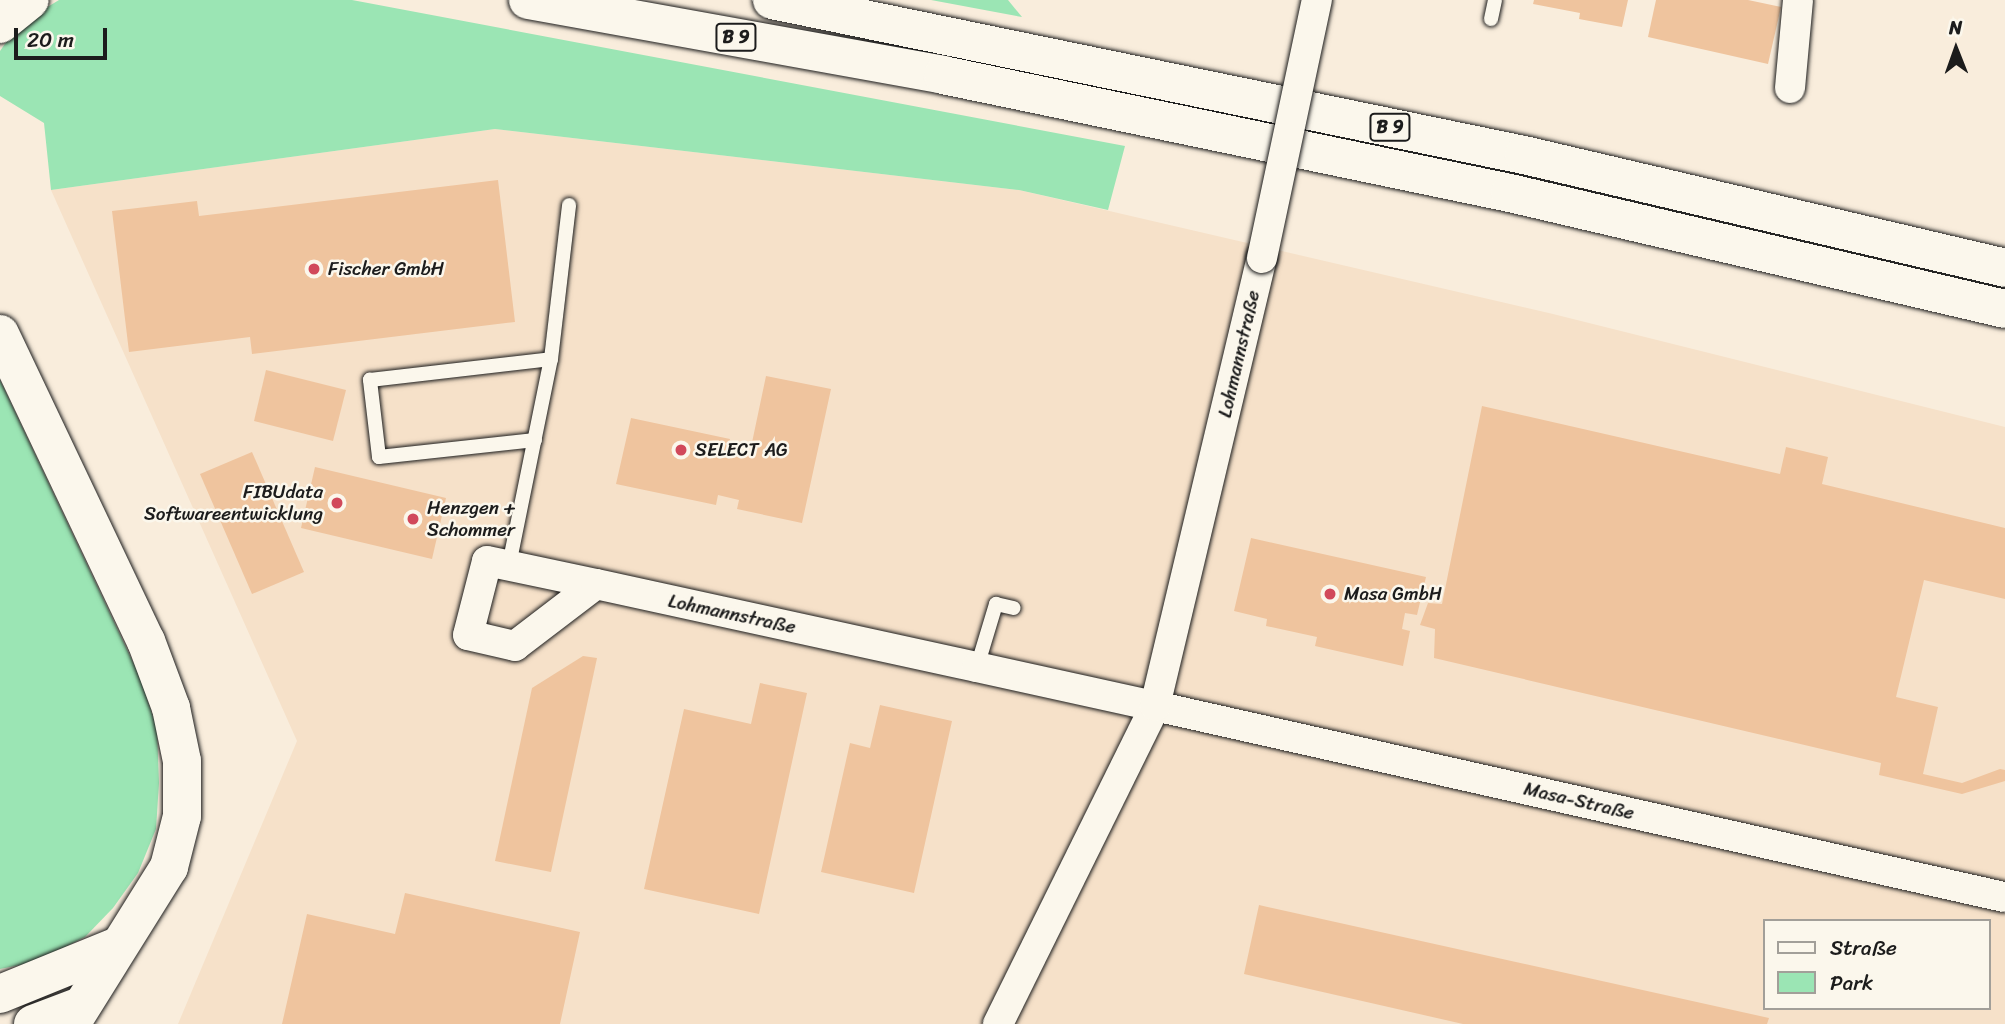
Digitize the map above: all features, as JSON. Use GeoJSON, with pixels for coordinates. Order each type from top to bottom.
{"type":"FeatureCollection","features":[{"type":"Feature","properties":{"kind":"highway"},"geometry":{"type":"LineString","coordinates":[[0,24],[30,0]]}},
{"type":"Feature","properties":{"kind":"highway","name":"B 9"},"geometry":{"type":"LineString","coordinates":[[528,0],[943,75],[1497,190],[2005,309]]}},
{"type":"Feature","properties":{"kind":"highway","name":"B 9"},"geometry":{"type":"LineString","coordinates":[[772,0],[1524,155],[2005,268]]}},
{"type":"Feature","properties":{"kind":"highway"},"geometry":{"type":"LineString","coordinates":[[0,334],[146,641],[171,708],[182,761],[182,816],[169,867],[74,1015],[33,1024]]}},
{"type":"Feature","properties":{"kind":"highway"},"geometry":{"type":"LineString","coordinates":[[1,993],[116,947]]}},
{"type":"Feature","properties":{"kind":"street","name":"Lohmannstraße"},"geometry":{"type":"LineString","coordinates":[[998,1024],[1155,706],[1262,258],[1317,0]]}},
{"type":"Feature","properties":{"kind":"street"},"geometry":{"type":"LineString","coordinates":[[1790,88],[1795,1]]}},
{"type":"Feature","properties":{"kind":"street"},"geometry":{"type":"LineString","coordinates":[[509,565],[487,561],[468,635],[515,646],[596,584]]}},
{"type":"Feature","properties":{"kind":"street","name":"Lohmannstraße"},"geometry":{"type":"LineString","coordinates":[[509,565],[1155,706]]}},
{"type":"Feature","properties":{"kind":"street","name":"Masa-Straße"},"geometry":{"type":"LineString","coordinates":[[1155,706],[2004,897]]}},
{"type":"Feature","properties":{"kind":"lane"},"geometry":{"type":"LineString","coordinates":[[1491,19],[1495,0]]}},
{"type":"Feature","properties":{"kind":"lane"},"geometry":{"type":"LineString","coordinates":[[509,565],[551,359],[569,205]]}},
{"type":"Feature","properties":{"kind":"lane"},"geometry":{"type":"LineString","coordinates":[[535,440],[379,457],[370,380],[551,359]]}},
{"type":"Feature","properties":{"kind":"lane"},"geometry":{"type":"LineString","coordinates":[[977,667],[996,604],[1014,608]]}},
{"type":"Feature","properties":{"kind":"shaded area"},"geometry":{"type":"Polygon","coordinates":[[[495,129],[1019,190],[1553,314],[2005,427],[2005,1024],[178,1024],[297,741],[51,190],[495,129]]]}},
{"type":"Feature","properties":{"kind":"green space"},"geometry":{"type":"Polygon","coordinates":[[[59,0],[352,0],[1125,146],[1108,210],[1019,190],[495,129],[51,190],[44,123],[0,96],[0,51],[18,25],[59,0]]]}},
{"type":"Feature","properties":{"kind":"green space"},"geometry":{"type":"Polygon","coordinates":[[[931,0],[1008,0],[1022,17],[931,0]]]}},
{"type":"Feature","properties":{"kind":"green space"},"geometry":{"type":"Polygon","coordinates":[[[0,380],[140,677],[157,729],[159,783],[156,829],[138,873],[113,908],[85,937],[35,962],[0,969],[0,380]]]}},
{"type":"Feature","properties":{"kind":"building"},"geometry":{"type":"Polygon","coordinates":[[[1534,0],[1628,0],[1622,27],[1579,19],[1580,13],[1533,4],[1534,0]]]}},
{"type":"Feature","properties":{"kind":"building"},"geometry":{"type":"Polygon","coordinates":[[[1656,0],[1748,0],[1781,7],[1768,64],[1648,37],[1656,0]]]}},
{"type":"Feature","properties":{"kind":"building","name":"Fischer GmbH"},"geometry":{"type":"Polygon","coordinates":[[[498,180],[515,322],[252,354],[250,337],[129,352],[112,211],[197,201],[199,216],[498,180]]]}},
{"type":"Feature","properties":{"kind":"building"},"geometry":{"type":"Polygon","coordinates":[[[266,370],[346,390],[333,441],[254,421],[266,370]]]}},
{"type":"Feature","properties":{"kind":"building","name":"SELECT AG"},"geometry":{"type":"Polygon","coordinates":[[[766,376],[831,389],[802,523],[737,509],[739,500],[718,495],[716,505],[616,484],[631,418],[730,439],[728,448],[750,452],[766,376]]]}},
{"type":"Feature","properties":{"kind":"building"},"geometry":{"type":"Polygon","coordinates":[[[1482,406],[1780,474],[1786,447],[1828,457],[1822,484],[2005,528],[2005,599],[1924,580],[1896,697],[1938,707],[1923,774],[1962,783],[2000,769],[2005,770],[2005,781],[1962,794],[1879,775],[1881,763],[1434,658],[1435,629],[1420,625],[1428,603],[1442,604],[1482,406]]]}},
{"type":"Feature","properties":{"kind":"building"},"geometry":{"type":"Polygon","coordinates":[[[252,452],[304,572],[252,594],[200,474],[252,452]]]}},
{"type":"Feature","properties":{"kind":"building"},"geometry":{"type":"Polygon","coordinates":[[[315,467],[446,498],[432,559],[301,528],[315,467]]]}},
{"type":"Feature","properties":{"kind":"building","name":"Masa GmbH"},"geometry":{"type":"Polygon","coordinates":[[[1251,538],[1426,577],[1417,615],[1405,613],[1402,629],[1410,631],[1403,666],[1315,646],[1317,637],[1266,626],[1267,619],[1234,611],[1251,538]]]}},
{"type":"Feature","properties":{"kind":"building"},"geometry":{"type":"Polygon","coordinates":[[[583,656],[597,658],[551,872],[495,861],[532,688],[583,656]]]}},
{"type":"Feature","properties":{"kind":"building"},"geometry":{"type":"Polygon","coordinates":[[[760,683],[807,693],[759,914],[644,889],[684,709],[751,724],[760,683]]]}},
{"type":"Feature","properties":{"kind":"building"},"geometry":{"type":"Polygon","coordinates":[[[880,705],[952,721],[914,893],[821,872],[850,743],[870,748],[880,705]]]}},
{"type":"Feature","properties":{"kind":"building"},"geometry":{"type":"Polygon","coordinates":[[[405,893],[580,932],[560,1024],[282,1024],[307,914],[395,934],[405,893]]]}},
{"type":"Feature","properties":{"kind":"building"},"geometry":{"type":"Polygon","coordinates":[[[1259,905],[1769,1018],[1767,1024],[1463,1024],[1244,974],[1259,905]]]}},
{"type":"Feature","properties":{"kind":"place","name":"Fischer GmbH"},"geometry":{"type":"Point","coordinates":[314,269]}},
{"type":"Feature","properties":{"kind":"place","name":"SELECT AG"},"geometry":{"type":"Point","coordinates":[681,450]}},
{"type":"Feature","properties":{"kind":"place","name":"FIBUdata Softwareentwicklung"},"geometry":{"type":"Point","coordinates":[337,503]}},
{"type":"Feature","properties":{"kind":"place","name":"Henzgen + Schommer"},"geometry":{"type":"Point","coordinates":[413,519]}},
{"type":"Feature","properties":{"kind":"place","name":"Masa GmbH"},"geometry":{"type":"Point","coordinates":[1330,594]}}]}
